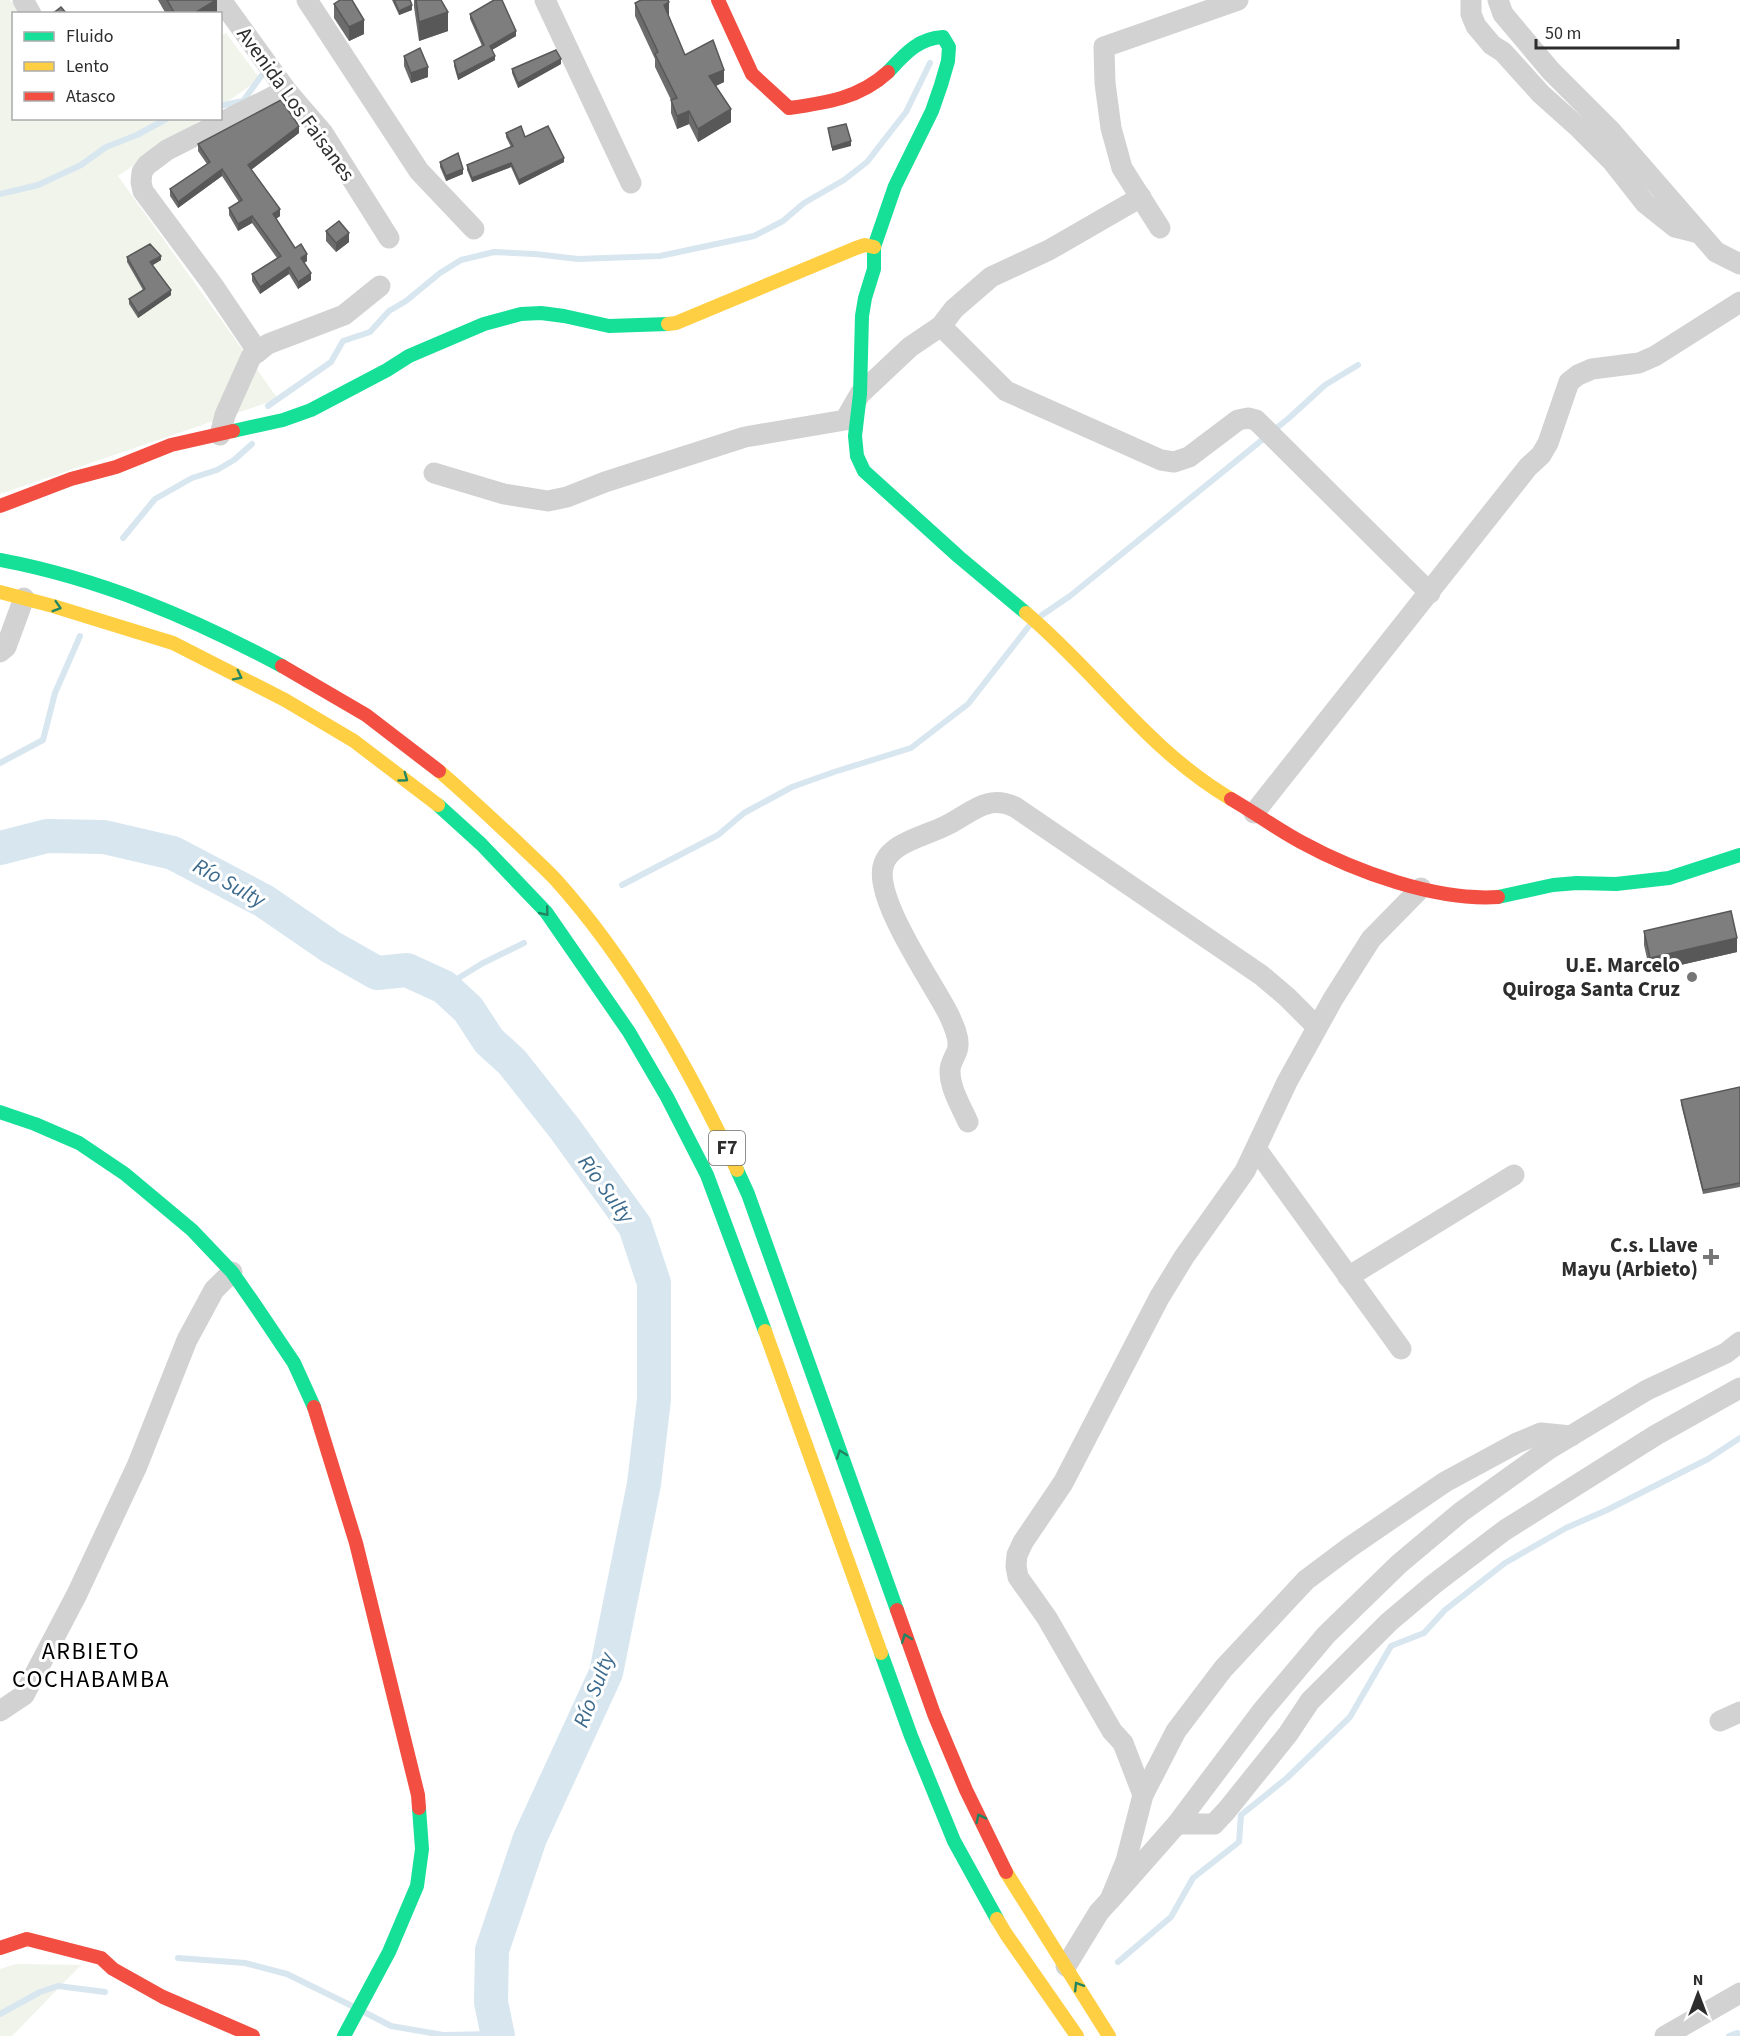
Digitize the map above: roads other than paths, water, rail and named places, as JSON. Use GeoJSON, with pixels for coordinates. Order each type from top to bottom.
{"type":"FeatureCollection","features":[{"type":"Feature","properties":{"kind":"main road"},"geometry":{"type":"LineString","coordinates":[[718,0],[752,74],[789,108],[835,101],[857,93],[879,81],[919,42],[933,36],[943,37],[949,47],[948,61],[932,111],[895,186],[874,247],[875,265],[868,284],[861,324],[860,394],[855,448],[858,460],[864,471],[959,557],[1051,634],[1177,762],[1204,783],[1301,842],[1377,875],[1447,895],[1477,898],[1505,896],[1553,885],[1616,884],[1669,878],[1740,855]]}},
{"type":"Feature","properties":{"kind":"main road"},"geometry":{"type":"LineString","coordinates":[[0,506],[70,479],[116,467],[171,445],[283,420],[311,410],[409,356],[484,324],[521,314],[541,313],[609,326],[653,326],[676,323],[856,248],[865,245],[874,247]]}},
{"type":"Feature","properties":{"kind":"main road","name":"F7"},"geometry":{"type":"LineString","coordinates":[[0,560],[69,574],[128,594],[208,627],[299,675],[367,716],[462,790],[561,886],[627,973],[684,1066],[748,1194],[934,1714],[966,1790],[1010,1880],[1109,2036]]}},
{"type":"Feature","properties":{"kind":"main road","name":"F7"},"geometry":{"type":"LineString","coordinates":[[0,592],[24,597],[173,643],[285,699],[354,741],[431,798],[481,844],[546,912],[629,1032],[667,1097],[707,1175],[808,1447],[911,1737],[954,1841],[1006,1934],[1077,2036]]}},
{"type":"Feature","properties":{"kind":"main road"},"geometry":{"type":"LineString","coordinates":[[0,1112],[79,1143],[125,1174],[192,1230],[232,1272],[294,1363],[317,1414],[356,1543],[418,1795],[422,1849],[417,1886],[389,1952],[344,2036]]}},
{"type":"Feature","properties":{"kind":"main road"},"geometry":{"type":"LineString","coordinates":[[0,1948],[27,1939],[101,1958],[113,1969],[163,1997],[253,2036]]}},
{"type":"Feature","properties":{"kind":"street","name":"Avenida Los Faisanes"},"geometry":{"type":"LineString","coordinates":[[221,0],[286,90],[323,133],[389,238]]}},
{"type":"Feature","properties":{"kind":"street"},"geometry":{"type":"LineString","coordinates":[[307,0],[419,171],[474,229]]}},
{"type":"Feature","properties":{"kind":"street"},"geometry":{"type":"LineString","coordinates":[[545,0],[631,183]]}},
{"type":"Feature","properties":{"kind":"street"},"geometry":{"type":"LineString","coordinates":[[1160,228],[1122,168],[1112,128],[1105,83],[1104,47],[1238,0]]}},
{"type":"Feature","properties":{"kind":"street"},"geometry":{"type":"LineString","coordinates":[[1471,0],[1470,14],[1476,26],[1492,45],[1503,52],[1541,94],[1612,161],[1645,203],[1675,227],[1699,233]]}},
{"type":"Feature","properties":{"kind":"street"},"geometry":{"type":"LineString","coordinates":[[1500,7],[1503,52]]}},
{"type":"Feature","properties":{"kind":"street"},"geometry":{"type":"LineString","coordinates":[[1500,7],[1551,71],[1610,130],[1716,252],[1740,264]]}},
{"type":"Feature","properties":{"kind":"street"},"geometry":{"type":"LineString","coordinates":[[258,352],[212,284],[143,191],[142,172],[147,165],[167,150],[286,90]]}},
{"type":"Feature","properties":{"kind":"street"},"geometry":{"type":"LineString","coordinates":[[434,473],[504,494],[548,501],[567,497],[605,482],[745,437],[845,420],[860,394],[910,347],[941,326],[954,309],[992,277],[1049,250],[1140,197]]}},
{"type":"Feature","properties":{"kind":"street"},"geometry":{"type":"LineString","coordinates":[[220,435],[234,391],[251,357],[268,344],[345,315],[380,286]]}},
{"type":"Feature","properties":{"kind":"street"},"geometry":{"type":"LineString","coordinates":[[1254,813],[1528,467],[1541,455],[1548,443],[1569,382],[1592,369],[1639,363],[1655,356],[1740,302]]}},
{"type":"Feature","properties":{"kind":"street"},"geometry":{"type":"LineString","coordinates":[[941,326],[1006,391],[1161,459],[1174,462],[1189,457],[1238,420],[1248,418],[1256,420],[1430,593]]}},
{"type":"Feature","properties":{"kind":"street"},"geometry":{"type":"LineString","coordinates":[[0,652],[6,647],[24,597]]}},
{"type":"Feature","properties":{"kind":"street"},"geometry":{"type":"LineString","coordinates":[[968,1122],[952,1084],[950,1070],[958,1047],[957,1034],[950,1017],[897,925],[884,888],[883,867],[893,849],[946,826],[994,801],[1004,801],[1015,807],[1251,969],[1287,997],[1317,1027]]}},
{"type":"Feature","properties":{"kind":"street"},"geometry":{"type":"LineString","coordinates":[[1143,1795],[1123,1743],[1112,1731],[1047,1618],[1018,1577],[1017,1555],[1023,1542],[1063,1483],[1159,1298],[1184,1257],[1233,1190],[1257,1150],[1287,1082],[1317,1027],[1371,939],[1421,888]]}},
{"type":"Feature","properties":{"kind":"street"},"geometry":{"type":"LineString","coordinates":[[1257,1150],[1401,1349]]}},
{"type":"Feature","properties":{"kind":"street"},"geometry":{"type":"LineString","coordinates":[[1348,1277],[1514,1175]]}},
{"type":"Feature","properties":{"kind":"street"},"geometry":{"type":"LineString","coordinates":[[0,1711],[24,1695],[77,1594],[137,1466],[187,1340],[214,1290],[232,1272]]}},
{"type":"Feature","properties":{"kind":"street"},"geometry":{"type":"LineString","coordinates":[[1066,1966],[1099,1912],[1177,1824],[1262,1711],[1326,1635],[1399,1564],[1461,1512],[1549,1449],[1647,1390],[1726,1353],[1740,1342]]}},
{"type":"Feature","properties":{"kind":"street"},"geometry":{"type":"LineString","coordinates":[[1177,1824],[1214,1824],[1288,1734],[1310,1701],[1389,1623],[1434,1584],[1505,1530],[1656,1435],[1740,1388]]}},
{"type":"Feature","properties":{"kind":"street"},"geometry":{"type":"LineString","coordinates":[[1110,1900],[1126,1861],[1143,1795],[1176,1731],[1223,1669],[1306,1580],[1445,1482],[1540,1433],[1571,1436]]}},
{"type":"Feature","properties":{"kind":"street"},"geometry":{"type":"LineString","coordinates":[[1720,1721],[1740,1712]]}},
{"type":"Feature","properties":{"kind":"street"},"geometry":{"type":"LineString","coordinates":[[1665,2036],[1740,1993]]}},
{"type":"Feature","properties":{"kind":"waterway"},"geometry":{"type":"LineString","coordinates":[[268,406],[331,362],[343,341],[370,332],[389,311],[461,260],[494,252],[578,259],[660,256],[754,236],[783,221],[804,203],[844,180],[867,162],[906,112],[930,63]]}},
{"type":"Feature","properties":{"kind":"waterway"},"geometry":{"type":"LineString","coordinates":[[222,106],[243,101],[262,75]]}},
{"type":"Feature","properties":{"kind":"waterway"},"geometry":{"type":"LineString","coordinates":[[0,194],[38,185],[81,165],[106,147],[137,135],[164,120]]}},
{"type":"Feature","properties":{"kind":"waterway"},"geometry":{"type":"LineString","coordinates":[[1042,615],[1070,596],[1289,418],[1325,385],[1358,365]]}},
{"type":"Feature","properties":{"kind":"waterway"},"geometry":{"type":"LineString","coordinates":[[123,538],[155,499],[192,478],[217,470],[234,460],[252,444]]}},
{"type":"Feature","properties":{"kind":"waterway"},"geometry":{"type":"LineString","coordinates":[[622,885],[718,835],[744,813],[792,787],[911,748],[968,704],[1029,626]]}},
{"type":"Feature","properties":{"kind":"waterway"},"geometry":{"type":"LineString","coordinates":[[0,763],[43,740],[55,693],[80,636]]}},
{"type":"Feature","properties":{"kind":"waterway","name":"Río Sulty"},"geometry":{"type":"LineString","coordinates":[[0,848],[47,836],[104,837],[173,853],[264,901],[331,947],[377,973],[407,970],[444,987],[468,1009],[489,1041],[512,1062],[565,1129],[635,1226],[654,1283],[654,1399],[644,1484],[606,1673],[530,1838],[492,1950],[491,2002],[498,2036]]}},
{"type":"Feature","properties":{"kind":"waterway"},"geometry":{"type":"LineString","coordinates":[[444,987],[483,963],[524,943]]}},
{"type":"Feature","properties":{"kind":"waterway"},"geometry":{"type":"LineString","coordinates":[[1118,1962],[1171,1917],[1193,1878],[1239,1842],[1241,1815],[1287,1778],[1350,1717],[1391,1646],[1424,1633],[1445,1610],[1505,1563],[1566,1528],[1708,1459],[1740,1438]]}},
{"type":"Feature","properties":{"kind":"waterway"},"geometry":{"type":"LineString","coordinates":[[178,1958],[245,1963],[287,1974],[352,2006]]}},
{"type":"Feature","properties":{"kind":"waterway"},"geometry":{"type":"LineString","coordinates":[[0,2014],[40,1992],[58,1986],[105,1992]]}},
{"type":"Feature","properties":{"kind":"waterway"},"geometry":{"type":"LineString","coordinates":[[364,2012],[391,2026],[443,2035],[496,2034]]}},
{"type":"Feature","properties":{"kind":"waterway"},"geometry":{"type":"LineString","coordinates":[[1729,2036],[1740,2034]]}},
{"type":"Feature","properties":{"kind":"place","name":"U.E. Marcelo Quiroga Santa Cruz"},"geometry":{"type":"Point","coordinates":[1692,977]}},
{"type":"Feature","properties":{"kind":"place","name":"C.s. Llave Mayu (Arbieto)"},"geometry":{"type":"Point","coordinates":[1711,1257]}},
{"type":"Feature","properties":{"kind":"district","name":"ARBIETO COCHABAMBA"},"geometry":{"type":"Point","coordinates":[91,1665]}}]}
